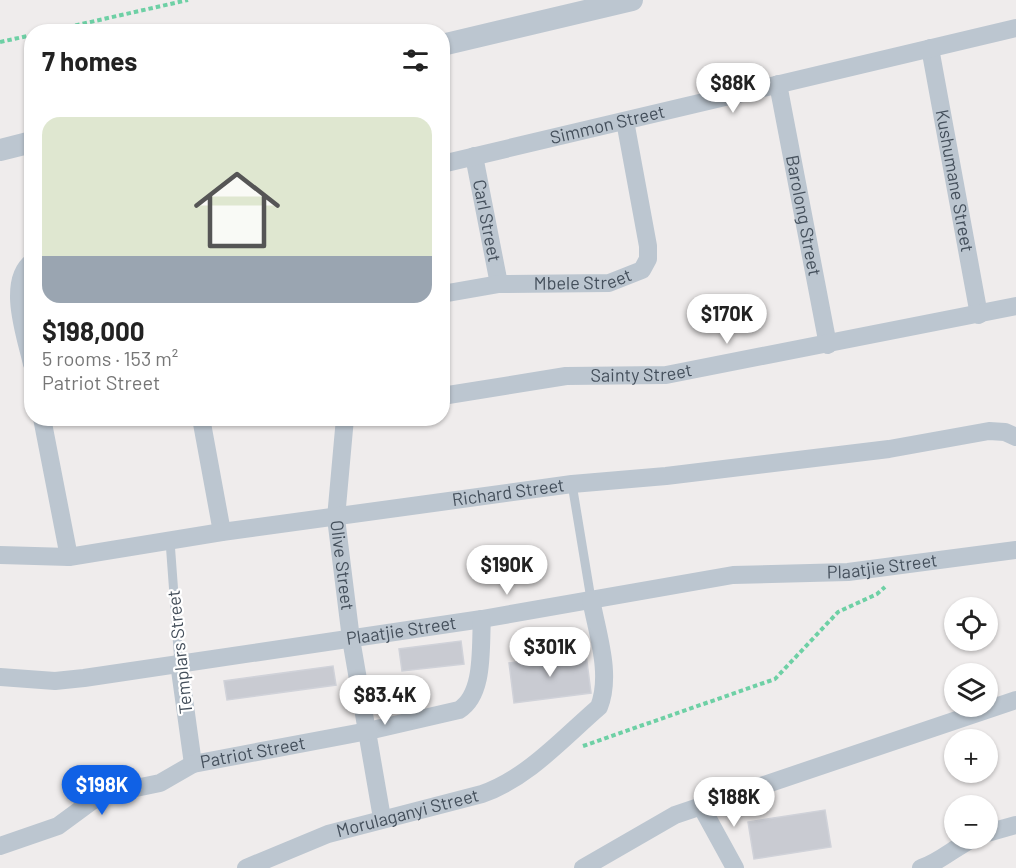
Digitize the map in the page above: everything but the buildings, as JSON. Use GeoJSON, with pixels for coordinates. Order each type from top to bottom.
{"type":"FeatureCollection","features":[{"type":"Feature","properties":{"kind":"street"},"geometry":{"type":"LineString","coordinates":[[450,43],[632,0]]}},
{"type":"Feature","properties":{"kind":"street","name":"Simmon Street"},"geometry":{"type":"LineString","coordinates":[[450,162],[1016,28]]}},
{"type":"Feature","properties":{"kind":"street","name":"Kushumane Street"},"geometry":{"type":"LineString","coordinates":[[930,48],[979,315]]}},
{"type":"Feature","properties":{"kind":"street","name":"Barolong Street"},"geometry":{"type":"LineString","coordinates":[[778,84],[828,345]]}},
{"type":"Feature","properties":{"kind":"street","name":"Mbele Street"},"geometry":{"type":"LineString","coordinates":[[450,293],[499,284],[609,283],[642,270],[648,259],[648,246],[625,121]]}},
{"type":"Feature","properties":{"kind":"street"},"geometry":{"type":"LineString","coordinates":[[0,150],[24,144]]}},
{"type":"Feature","properties":{"kind":"street","name":"Carl Street"},"geometry":{"type":"LineString","coordinates":[[474,156],[499,284]]}},
{"type":"Feature","properties":{"kind":"street"},"geometry":{"type":"LineString","coordinates":[[24,270],[18,287],[24,320]]}},
{"type":"Feature","properties":{"kind":"street","name":"Sainty Street"},"geometry":{"type":"LineString","coordinates":[[450,395],[566,376],[666,375],[828,345],[1016,306]]}},
{"type":"Feature","properties":{"kind":"street"},"geometry":{"type":"LineString","coordinates":[[44,426],[69,558]]}},
{"type":"Feature","properties":{"kind":"street"},"geometry":{"type":"LineString","coordinates":[[202,426],[222,532]]}},
{"type":"Feature","properties":{"kind":"street","name":"Olive Street"},"geometry":{"type":"LineString","coordinates":[[344,426],[336,518],[351,639],[382,818]]}},
{"type":"Feature","properties":{"kind":"street","name":"Richard Street"},"geometry":{"type":"LineString","coordinates":[[0,555],[69,558],[222,532],[572,484],[666,476],[889,449],[989,431],[1005,432],[1016,437]]}},
{"type":"Feature","properties":{"kind":"street","name":"Plaatjie Street"},"geometry":{"type":"LineString","coordinates":[[0,677],[55,681],[482,619],[733,575],[848,572],[1016,550]]}},
{"type":"Feature","properties":{"kind":"street","name":"Morulaganyi Street"},"geometry":{"type":"LineString","coordinates":[[246,868],[328,834],[501,788],[560,742],[599,707],[605,691],[591,599]]}},
{"type":"Feature","properties":{"kind":"street","name":"Patriot Street"},"geometry":{"type":"LineString","coordinates":[[0,846],[58,826],[92,801],[107,794],[159,783],[193,764],[368,731],[459,710],[465,706],[476,684],[482,619]]}},
{"type":"Feature","properties":{"kind":"street","name":"Templars Street"},"geometry":{"type":"LineString","coordinates":[[179,663],[193,764]]}},
{"type":"Feature","properties":{"kind":"street"},"geometry":{"type":"LineString","coordinates":[[583,868],[653,826],[701,806],[1016,700]]}},
{"type":"Feature","properties":{"kind":"street"},"geometry":{"type":"LineString","coordinates":[[701,806],[735,868]]}},
{"type":"Feature","properties":{"kind":"street"},"geometry":{"type":"LineString","coordinates":[[998,830],[1016,825]]}},
{"type":"Feature","properties":{"kind":"street"},"geometry":{"type":"LineString","coordinates":[[931,867],[953,849]]}},
{"type":"Feature","properties":{"kind":"lane"},"geometry":{"type":"LineString","coordinates":[[572,484],[591,599]]}},
{"type":"Feature","properties":{"kind":"lane","name":"Templars Street"},"geometry":{"type":"LineString","coordinates":[[170,541],[179,663]]}},
{"type":"Feature","properties":{"kind":"path"},"geometry":{"type":"LineString","coordinates":[[82,24],[188,0]]}},
{"type":"Feature","properties":{"kind":"path"},"geometry":{"type":"LineString","coordinates":[[0,42],[24,37]]}},
{"type":"Feature","properties":{"kind":"path"},"geometry":{"type":"LineString","coordinates":[[560,742],[574,747],[590,745],[775,679],[838,612],[877,594],[893,579],[896,566]]}}]}
